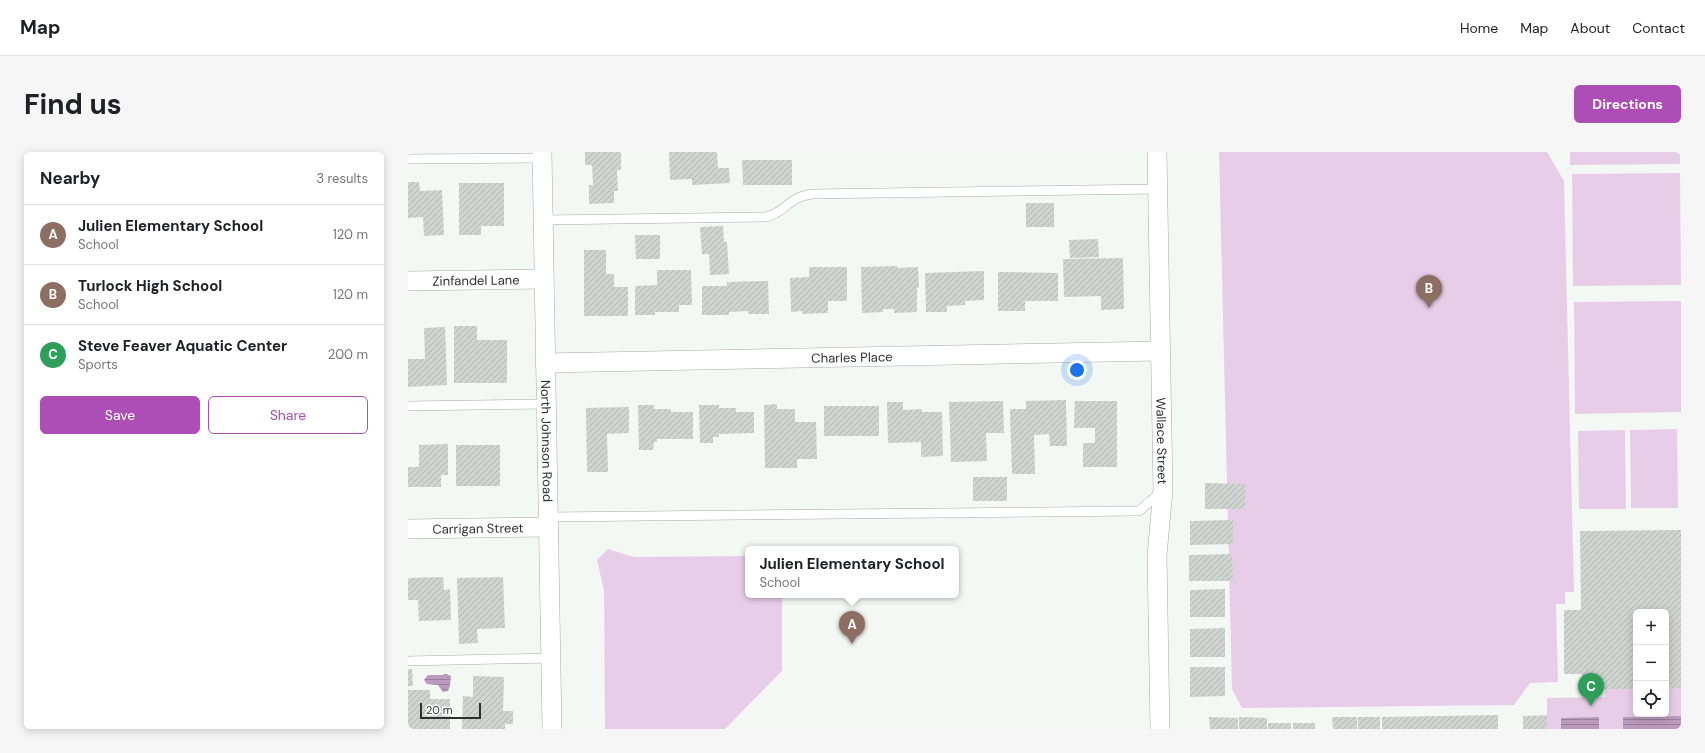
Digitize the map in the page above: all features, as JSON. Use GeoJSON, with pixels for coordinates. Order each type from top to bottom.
{"type":"FeatureCollection","features":[{"type":"Feature","properties":{"kind":"street","name":"Wallace Street"},"geometry":{"type":"LineString","coordinates":[[1157,152],[1159,351],[1163,490],[1157,555],[1160,729]]}},
{"type":"Feature","properties":{"kind":"street","name":"North Johnson Road"},"geometry":{"type":"LineString","coordinates":[[542,155],[552,729]]}},
{"type":"Feature","properties":{"kind":"street","name":"Zinfandel Lane"},"geometry":{"type":"LineString","coordinates":[[408,281],[543,279]]}},
{"type":"Feature","properties":{"kind":"street","name":"Charles Place"},"geometry":{"type":"LineString","coordinates":[[545,362],[1159,351]]}},
{"type":"Feature","properties":{"kind":"street","name":"Carrigan Street"},"geometry":{"type":"LineString","coordinates":[[408,529],[548,522]]}},
{"type":"Feature","properties":{"kind":"lane"},"geometry":{"type":"LineString","coordinates":[[408,159],[542,155]]}},
{"type":"Feature","properties":{"kind":"lane"},"geometry":{"type":"LineString","coordinates":[[543,220],[766,217],[777,213],[790,201],[802,195],[812,194],[1158,189]]}},
{"type":"Feature","properties":{"kind":"lane"},"geometry":{"type":"LineString","coordinates":[[408,406],[546,404]]}},
{"type":"Feature","properties":{"kind":"lane"},"geometry":{"type":"LineString","coordinates":[[548,522],[1139,510],[1163,490]]}},
{"type":"Feature","properties":{"kind":"lane"},"geometry":{"type":"LineString","coordinates":[[408,661],[550,658]]}},
{"type":"Feature","properties":{"kind":"shaded area"},"geometry":{"type":"Polygon","coordinates":[[[1219,152],[1547,152],[1564,181],[1574,592],[1565,592],[1565,604],[1556,604],[1558,682],[1530,683],[1514,705],[1242,708],[1232,689],[1219,152]]]}},
{"type":"Feature","properties":{"kind":"shaded area"},"geometry":{"type":"Polygon","coordinates":[[[1570,152],[1680,152],[1680,164],[1570,165],[1570,152]]]}},
{"type":"Feature","properties":{"kind":"shaded area"},"geometry":{"type":"Polygon","coordinates":[[[1680,173],[1681,285],[1573,286],[1572,174],[1680,173]]]}},
{"type":"Feature","properties":{"kind":"shaded area"},"geometry":{"type":"Polygon","coordinates":[[[1681,301],[1681,412],[1575,414],[1574,302],[1681,301]]]}},
{"type":"Feature","properties":{"kind":"shaded area"},"geometry":{"type":"Polygon","coordinates":[[[1677,429],[1678,508],[1631,508],[1630,430],[1677,429]]]}},
{"type":"Feature","properties":{"kind":"shaded area"},"geometry":{"type":"Polygon","coordinates":[[[1625,430],[1626,509],[1579,509],[1578,431],[1625,430]]]}},
{"type":"Feature","properties":{"kind":"shaded area"},"geometry":{"type":"Polygon","coordinates":[[[608,549],[634,557],[745,556],[745,598],[782,598],[782,671],[725,729],[605,729],[604,591],[597,560],[608,549]]]}},
{"type":"Feature","properties":{"kind":"shaded area"},"geometry":{"type":"Polygon","coordinates":[[[446,674],[451,676],[448,691],[443,692],[438,685],[427,684],[424,680],[428,675],[446,674]]]}},
{"type":"Feature","properties":{"kind":"shaded area"},"geometry":{"type":"Polygon","coordinates":[[[1681,688],[1681,729],[1523,729],[1523,716],[1547,715],[1547,698],[1605,697],[1605,689],[1633,689],[1633,717],[1669,717],[1669,689],[1681,688]]]}},
{"type":"Feature","properties":{"kind":"shaded area"},"geometry":{"type":"Polygon","coordinates":[[[1681,716],[1681,729],[1623,729],[1623,717],[1681,716]]]}},
{"type":"Feature","properties":{"kind":"shaded area"},"geometry":{"type":"Polygon","coordinates":[[[1599,717],[1599,729],[1561,729],[1561,718],[1599,717]]]}},
{"type":"Feature","properties":{"kind":"building"},"geometry":{"type":"Polygon","coordinates":[[[585,152],[621,152],[621,170],[617,170],[618,191],[614,191],[614,203],[589,204],[589,185],[593,185],[592,165],[585,165],[585,152]]]}},
{"type":"Feature","properties":{"kind":"building"},"geometry":{"type":"Polygon","coordinates":[[[669,152],[717,152],[718,168],[729,168],[730,183],[692,185],[692,179],[670,180],[669,152]]]}},
{"type":"Feature","properties":{"kind":"building"},"geometry":{"type":"Polygon","coordinates":[[[742,160],[792,160],[792,185],[743,185],[742,160]]]}},
{"type":"Feature","properties":{"kind":"building"},"geometry":{"type":"Polygon","coordinates":[[[408,182],[419,182],[420,191],[442,190],[444,235],[424,236],[423,217],[408,218],[408,182]]]}},
{"type":"Feature","properties":{"kind":"building"},"geometry":{"type":"Polygon","coordinates":[[[459,183],[504,183],[504,226],[481,226],[481,235],[459,235],[459,183]]]}},
{"type":"Feature","properties":{"kind":"building"},"geometry":{"type":"Polygon","coordinates":[[[1026,203],[1054,203],[1054,227],[1026,227],[1026,203]]]}},
{"type":"Feature","properties":{"kind":"building"},"geometry":{"type":"Polygon","coordinates":[[[723,226],[724,242],[727,242],[729,274],[710,275],[709,254],[702,254],[700,227],[723,226]]]}},
{"type":"Feature","properties":{"kind":"building"},"geometry":{"type":"Polygon","coordinates":[[[635,235],[660,235],[660,259],[636,259],[635,235]]]}},
{"type":"Feature","properties":{"kind":"building"},"geometry":{"type":"Polygon","coordinates":[[[1098,239],[1099,257],[1070,258],[1069,240],[1098,239]]]}},
{"type":"Feature","properties":{"kind":"building"},"geometry":{"type":"Polygon","coordinates":[[[584,250],[606,250],[606,274],[614,274],[614,287],[628,287],[628,316],[584,316],[584,250]]]}},
{"type":"Feature","properties":{"kind":"building"},"geometry":{"type":"Polygon","coordinates":[[[1123,258],[1124,309],[1101,310],[1101,296],[1064,297],[1063,259],[1123,258]]]}},
{"type":"Feature","properties":{"kind":"building"},"geometry":{"type":"Polygon","coordinates":[[[897,266],[897,268],[918,267],[919,288],[917,288],[917,312],[894,313],[894,309],[883,309],[883,312],[862,313],[861,267],[897,266]]]}},
{"type":"Feature","properties":{"kind":"building"},"geometry":{"type":"Polygon","coordinates":[[[809,267],[847,267],[847,301],[828,301],[828,313],[802,314],[802,311],[791,312],[790,278],[809,277],[809,267]]]}},
{"type":"Feature","properties":{"kind":"building"},"geometry":{"type":"Polygon","coordinates":[[[657,270],[691,270],[692,305],[679,305],[679,312],[655,312],[655,315],[635,315],[635,286],[657,285],[657,270]]]}},
{"type":"Feature","properties":{"kind":"building"},"geometry":{"type":"Polygon","coordinates":[[[984,271],[984,300],[965,301],[965,305],[947,306],[947,312],[926,312],[925,273],[984,271]]]}},
{"type":"Feature","properties":{"kind":"building"},"geometry":{"type":"Polygon","coordinates":[[[998,272],[1058,273],[1058,301],[1025,301],[1025,311],[998,311],[998,272]]]}},
{"type":"Feature","properties":{"kind":"building"},"geometry":{"type":"Polygon","coordinates":[[[768,281],[769,314],[748,314],[748,311],[729,312],[729,315],[702,315],[702,286],[727,286],[727,282],[768,281]]]}},
{"type":"Feature","properties":{"kind":"building"},"geometry":{"type":"Polygon","coordinates":[[[454,326],[477,326],[477,340],[507,340],[507,383],[454,383],[454,326]]]}},
{"type":"Feature","properties":{"kind":"building"},"geometry":{"type":"Polygon","coordinates":[[[445,327],[447,385],[408,387],[408,359],[425,359],[424,328],[445,327]]]}},
{"type":"Feature","properties":{"kind":"building"},"geometry":{"type":"Polygon","coordinates":[[[1066,400],[1067,446],[1050,446],[1049,434],[1034,435],[1035,474],[1012,474],[1010,409],[1026,409],[1026,401],[1066,400]]]}},
{"type":"Feature","properties":{"kind":"building"},"geometry":{"type":"Polygon","coordinates":[[[1003,401],[1004,433],[986,433],[987,461],[951,462],[949,402],[1003,401]]]}},
{"type":"Feature","properties":{"kind":"building"},"geometry":{"type":"Polygon","coordinates":[[[1075,401],[1117,401],[1117,467],[1083,467],[1083,443],[1095,443],[1095,428],[1074,428],[1075,401]]]}},
{"type":"Feature","properties":{"kind":"building"},"geometry":{"type":"Polygon","coordinates":[[[887,402],[903,402],[903,410],[922,409],[922,412],[942,412],[943,456],[921,457],[921,442],[888,443],[887,402]]]}},
{"type":"Feature","properties":{"kind":"building"},"geometry":{"type":"Polygon","coordinates":[[[777,404],[777,409],[795,409],[795,422],[816,422],[817,459],[797,459],[797,468],[765,468],[764,405],[777,404]]]}},
{"type":"Feature","properties":{"kind":"building"},"geometry":{"type":"Polygon","coordinates":[[[638,405],[654,405],[654,409],[671,409],[671,412],[693,412],[693,439],[657,439],[657,442],[654,442],[653,450],[639,450],[638,405]]]}},
{"type":"Feature","properties":{"kind":"building"},"geometry":{"type":"Polygon","coordinates":[[[699,405],[719,405],[719,408],[736,408],[736,412],[754,412],[754,433],[719,434],[719,437],[713,437],[713,443],[700,443],[699,405]]]}},
{"type":"Feature","properties":{"kind":"building"},"geometry":{"type":"Polygon","coordinates":[[[824,406],[879,406],[879,436],[824,436],[824,406]]]}},
{"type":"Feature","properties":{"kind":"building"},"geometry":{"type":"Polygon","coordinates":[[[629,407],[629,433],[607,434],[608,472],[587,472],[586,408],[629,407]]]}},
{"type":"Feature","properties":{"kind":"building"},"geometry":{"type":"Polygon","coordinates":[[[448,444],[448,475],[441,475],[441,487],[408,487],[408,467],[419,467],[419,445],[448,444]]]}},
{"type":"Feature","properties":{"kind":"building"},"geometry":{"type":"Polygon","coordinates":[[[456,445],[500,445],[500,486],[456,486],[456,445]]]}},
{"type":"Feature","properties":{"kind":"building"},"geometry":{"type":"Polygon","coordinates":[[[973,477],[1007,477],[1007,501],[973,501],[973,477]]]}},
{"type":"Feature","properties":{"kind":"building"},"geometry":{"type":"Polygon","coordinates":[[[1205,483],[1245,484],[1245,509],[1205,509],[1205,483]]]}},
{"type":"Feature","properties":{"kind":"building"},"geometry":{"type":"Polygon","coordinates":[[[1233,520],[1233,544],[1190,545],[1190,521],[1233,520]]]}},
{"type":"Feature","properties":{"kind":"building"},"geometry":{"type":"Polygon","coordinates":[[[1681,530],[1681,688],[1669,689],[1669,609],[1633,609],[1633,689],[1582,689],[1582,674],[1564,674],[1564,610],[1581,610],[1580,531],[1681,530]]]}},
{"type":"Feature","properties":{"kind":"building"},"geometry":{"type":"Polygon","coordinates":[[[1232,554],[1233,581],[1189,581],[1189,555],[1232,554]]]}},
{"type":"Feature","properties":{"kind":"building"},"geometry":{"type":"Polygon","coordinates":[[[443,577],[444,590],[450,589],[451,620],[419,621],[418,600],[408,600],[408,578],[443,577]]]}},
{"type":"Feature","properties":{"kind":"building"},"geometry":{"type":"Polygon","coordinates":[[[503,577],[505,628],[477,629],[478,643],[459,644],[457,578],[503,577]]]}},
{"type":"Feature","properties":{"kind":"building"},"geometry":{"type":"Polygon","coordinates":[[[1225,589],[1225,617],[1190,617],[1190,590],[1225,589]]]}},
{"type":"Feature","properties":{"kind":"building"},"geometry":{"type":"Polygon","coordinates":[[[1225,628],[1225,657],[1190,657],[1190,629],[1225,628]]]}},
{"type":"Feature","properties":{"kind":"building"},"geometry":{"type":"Polygon","coordinates":[[[1190,667],[1225,667],[1225,696],[1190,697],[1190,667]]]}},
{"type":"Feature","properties":{"kind":"building"},"geometry":{"type":"Polygon","coordinates":[[[408,669],[412,669],[413,686],[408,686],[408,669]]]}},
{"type":"Feature","properties":{"kind":"building"},"geometry":{"type":"Polygon","coordinates":[[[473,676],[504,677],[503,711],[513,711],[513,724],[505,724],[505,729],[462,729],[463,696],[473,697],[473,676]]]}},
{"type":"Feature","properties":{"kind":"building"},"geometry":{"type":"Polygon","coordinates":[[[408,690],[430,690],[430,699],[450,699],[450,729],[408,729],[408,690]]]}},
{"type":"Feature","properties":{"kind":"building"},"geometry":{"type":"Polygon","coordinates":[[[1498,715],[1498,729],[1382,729],[1382,717],[1498,715]]]}},
{"type":"Feature","properties":{"kind":"building"},"geometry":{"type":"Polygon","coordinates":[[[1523,716],[1547,716],[1547,729],[1523,729],[1523,716]]]}},
{"type":"Feature","properties":{"kind":"building"},"geometry":{"type":"Polygon","coordinates":[[[1209,717],[1238,718],[1238,729],[1210,729],[1209,717]]]}},
{"type":"Feature","properties":{"kind":"building"},"geometry":{"type":"Polygon","coordinates":[[[1239,717],[1267,718],[1267,729],[1239,729],[1239,717]]]}},
{"type":"Feature","properties":{"kind":"building"},"geometry":{"type":"Polygon","coordinates":[[[1332,717],[1357,717],[1357,729],[1333,729],[1332,717]]]}},
{"type":"Feature","properties":{"kind":"building"},"geometry":{"type":"Polygon","coordinates":[[[1358,717],[1380,717],[1380,729],[1358,729],[1358,717]]]}},
{"type":"Feature","properties":{"kind":"building"},"geometry":{"type":"Polygon","coordinates":[[[1268,723],[1291,723],[1291,729],[1268,729],[1268,723]]]}},
{"type":"Feature","properties":{"kind":"building"},"geometry":{"type":"Polygon","coordinates":[[[1293,723],[1315,723],[1315,729],[1293,729],[1293,723]]]}},
{"type":"Feature","properties":{"kind":"place","name":"Turlock High School"},"geometry":{"type":"Point","coordinates":[1429,308]}},
{"type":"Feature","properties":{"kind":"place","name":"Julien Elementary School"},"geometry":{"type":"Point","coordinates":[852,644]}},
{"type":"Feature","properties":{"kind":"place","name":"Steve Feaver Aquatic Center"},"geometry":{"type":"Point","coordinates":[1591,706]}}]}
